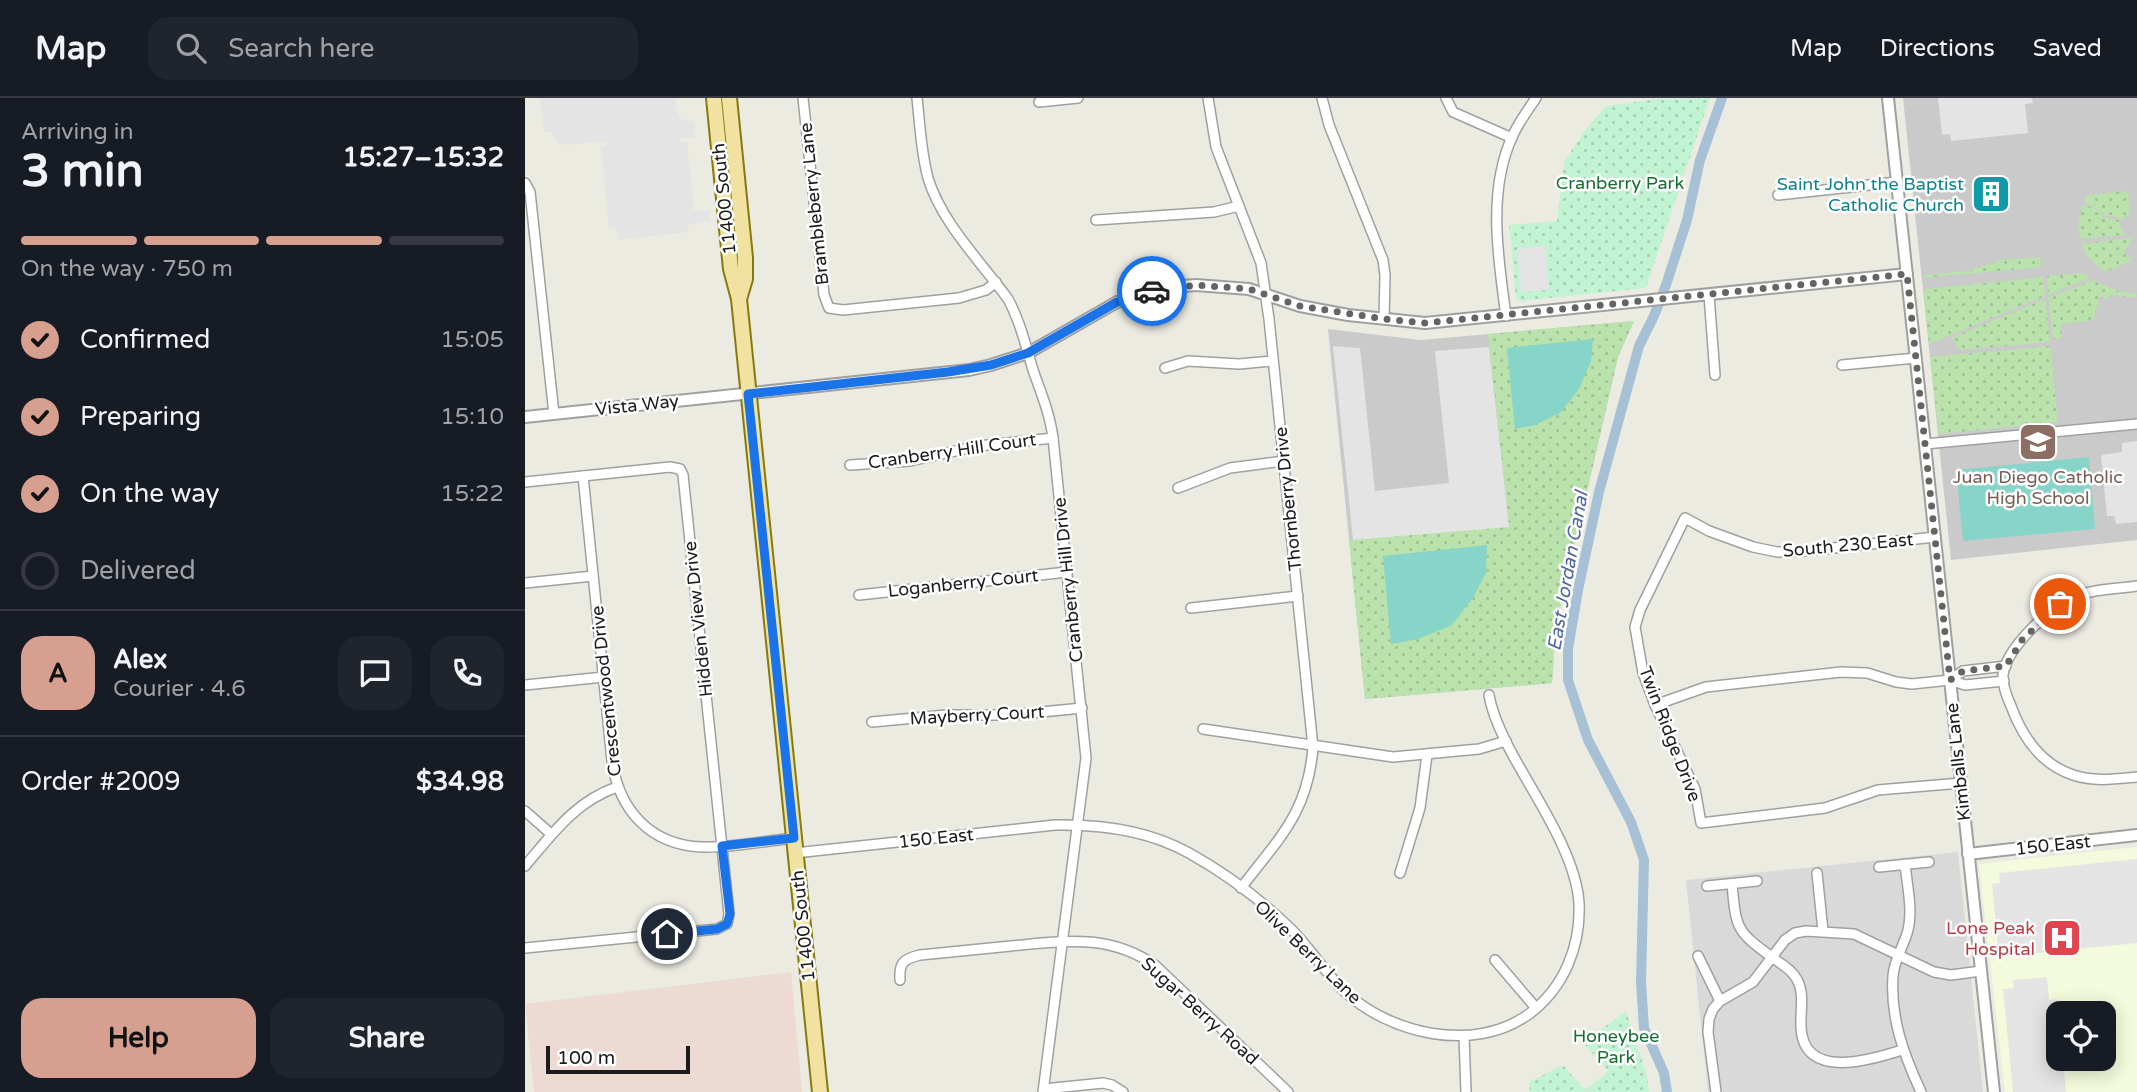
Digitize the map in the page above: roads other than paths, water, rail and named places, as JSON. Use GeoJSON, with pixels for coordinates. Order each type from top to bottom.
{"type":"FeatureCollection","features":[{"type":"Feature","properties":{"kind":"main road","name":"11400 South"},"geometry":{"type":"LineString","coordinates":[[714,98],[730,259],[739,299],[820,1092]]}},
{"type":"Feature","properties":{"kind":"main road","name":"11400 South"},"geometry":{"type":"LineString","coordinates":[[729,98],[745,258],[745,279],[739,299]]}},
{"type":"Feature","properties":{"kind":"street","name":"Brambleberry Lane"},"geometry":{"type":"LineString","coordinates":[[803,98],[824,295],[829,308],[843,310],[959,298],[986,290],[996,282]]}},
{"type":"Feature","properties":{"kind":"street","name":"Cranberry Hill Drive"},"geometry":{"type":"LineString","coordinates":[[917,98],[925,166],[933,191],[944,214],[1014,310],[1050,418],[1053,438],[1086,758],[1043,1090]]}},
{"type":"Feature","properties":{"kind":"street"},"geometry":{"type":"LineString","coordinates":[[1039,102],[1077,98]]}},
{"type":"Feature","properties":{"kind":"street","name":"Thornberry Drive"},"geometry":{"type":"LineString","coordinates":[[1208,98],[1213,138],[1259,256],[1284,461],[1313,747],[1308,785],[1294,817],[1241,888]]}},
{"type":"Feature","properties":{"kind":"street"},"geometry":{"type":"LineString","coordinates":[[1322,98],[1329,125],[1383,260],[1384,319]]}},
{"type":"Feature","properties":{"kind":"street"},"geometry":{"type":"LineString","coordinates":[[1446,98],[1454,112],[1512,138]]}},
{"type":"Feature","properties":{"kind":"street"},"geometry":{"type":"LineString","coordinates":[[1506,316],[1498,240],[1500,181],[1512,138],[1536,98]]}},
{"type":"Feature","properties":{"kind":"street","name":"Kimballs Lane"},"geometry":{"type":"LineString","coordinates":[[1888,98],[1994,1092]]}},
{"type":"Feature","properties":{"kind":"street"},"geometry":{"type":"LineString","coordinates":[[1778,195],[1897,182]]}},
{"type":"Feature","properties":{"kind":"street"},"geometry":{"type":"LineString","coordinates":[[525,183],[530,191],[554,414]]}},
{"type":"Feature","properties":{"kind":"street"},"geometry":{"type":"LineString","coordinates":[[1096,220],[1214,212],[1239,206]]}},
{"type":"Feature","properties":{"kind":"street","name":"Vista Way"},"geometry":{"type":"LineString","coordinates":[[525,416],[969,370],[1028,353],[1117,302],[1170,287],[1196,285],[1249,289],[1300,306],[1425,323],[1907,274]]}},
{"type":"Feature","properties":{"kind":"street"},"geometry":{"type":"LineString","coordinates":[[1709,295],[1715,375]]}},
{"type":"Feature","properties":{"kind":"street"},"geometry":{"type":"LineString","coordinates":[[1842,365],[1916,358]]}},
{"type":"Feature","properties":{"kind":"street"},"geometry":{"type":"LineString","coordinates":[[1165,368],[1188,360],[1239,364],[1273,361]]}},
{"type":"Feature","properties":{"kind":"street"},"geometry":{"type":"LineString","coordinates":[[1925,444],[2137,424]]}},
{"type":"Feature","properties":{"kind":"street","name":"Cranberry Hill Court"},"geometry":{"type":"LineString","coordinates":[[850,465],[910,461],[991,444],[1053,438]]}},
{"type":"Feature","properties":{"kind":"street"},"geometry":{"type":"LineString","coordinates":[[1178,488],[1230,468],[1284,461]]}},
{"type":"Feature","properties":{"kind":"street","name":"Hidden View Drive"},"geometry":{"type":"LineString","coordinates":[[525,482],[670,467],[680,469],[683,475],[730,914],[727,924],[717,929],[525,948]]}},
{"type":"Feature","properties":{"kind":"street","name":"Crescentwood Drive"},"geometry":{"type":"LineString","coordinates":[[583,476],[612,761],[617,787],[624,801],[633,814],[652,831],[663,838],[689,846],[795,845]]}},
{"type":"Feature","properties":{"kind":"street","name":"South 230 East"},"geometry":{"type":"LineString","coordinates":[[1685,518],[1709,531],[1753,547],[1777,552],[1934,537]]}},
{"type":"Feature","properties":{"kind":"street","name":"Twin Ridge Drive"},"geometry":{"type":"LineString","coordinates":[[1685,518],[1640,610],[1636,627],[1643,673],[1655,705],[1695,789],[1701,823],[1825,808],[1878,790],[1961,783]]}},
{"type":"Feature","properties":{"kind":"street","name":"Loganberry Court"},"geometry":{"type":"LineString","coordinates":[[859,595],[1067,572]]}},
{"type":"Feature","properties":{"kind":"street"},"geometry":{"type":"LineString","coordinates":[[525,583],[593,576]]}},
{"type":"Feature","properties":{"kind":"street"},"geometry":{"type":"LineString","coordinates":[[2137,586],[2091,592],[2067,600],[2022,640],[2004,674],[2009,703],[2024,735],[2033,748],[2049,762],[2081,778],[2106,780],[2137,777]]}},
{"type":"Feature","properties":{"kind":"street"},"geometry":{"type":"LineString","coordinates":[[1191,608],[1298,596]]}},
{"type":"Feature","properties":{"kind":"street"},"geometry":{"type":"LineString","coordinates":[[1950,680],[1963,671],[2004,674]]}},
{"type":"Feature","properties":{"kind":"street"},"geometry":{"type":"LineString","coordinates":[[1655,705],[1706,687],[1841,673],[1867,673],[1912,684],[1950,680],[1965,685],[2004,674]]}},
{"type":"Feature","properties":{"kind":"street"},"geometry":{"type":"LineString","coordinates":[[525,685],[604,677]]}},
{"type":"Feature","properties":{"kind":"street","name":"Olive Berry Lane"},"geometry":{"type":"LineString","coordinates":[[1077,825],[1128,831],[1167,842],[1206,863],[1291,930],[1343,990],[1383,1017],[1406,1026],[1464,1036],[1506,1026],[1536,1009],[1554,991],[1567,968],[1577,936],[1579,901],[1566,853],[1493,715],[1489,695]]}},
{"type":"Feature","properties":{"kind":"street","name":"Mayberry Court"},"geometry":{"type":"LineString","coordinates":[[872,723],[946,715],[1012,716],[1082,708]]}},
{"type":"Feature","properties":{"kind":"street"},"geometry":{"type":"LineString","coordinates":[[1203,729],[1392,757],[1479,749],[1506,741]]}},
{"type":"Feature","properties":{"kind":"street"},"geometry":{"type":"LineString","coordinates":[[1400,873],[1420,808],[1427,755]]}},
{"type":"Feature","properties":{"kind":"street"},"geometry":{"type":"LineString","coordinates":[[525,866],[575,810],[617,787]]}},
{"type":"Feature","properties":{"kind":"street"},"geometry":{"type":"LineString","coordinates":[[525,811],[551,834]]}},
{"type":"Feature","properties":{"kind":"street","name":"150 East"},"geometry":{"type":"LineString","coordinates":[[795,845],[1077,825]]}},
{"type":"Feature","properties":{"kind":"street","name":"150 East"},"geometry":{"type":"LineString","coordinates":[[1968,854],[2137,835]]}},
{"type":"Feature","properties":{"kind":"street"},"geometry":{"type":"LineString","coordinates":[[1879,867],[1929,862]]}},
{"type":"Feature","properties":{"kind":"street"},"geometry":{"type":"LineString","coordinates":[[1905,864],[1909,925],[1892,980],[1902,1050],[1921,1092]]}},
{"type":"Feature","properties":{"kind":"street"},"geometry":{"type":"LineString","coordinates":[[1817,873],[1823,932]]}},
{"type":"Feature","properties":{"kind":"street"},"geometry":{"type":"LineString","coordinates":[[1707,886],[1756,881]]}},
{"type":"Feature","properties":{"kind":"street"},"geometry":{"type":"LineString","coordinates":[[1732,884],[1735,919],[1739,929],[1749,941],[1790,970],[1800,985],[1802,1034],[1808,1049],[1817,1057],[1830,1062],[1846,1063],[1902,1050]]}},
{"type":"Feature","properties":{"kind":"street"},"geometry":{"type":"LineString","coordinates":[[1716,1092],[1708,1032],[1711,1012],[1720,1001],[1753,982],[1785,940],[1794,933],[1806,931],[1860,936],[1939,974],[1981,971]]}},
{"type":"Feature","properties":{"kind":"street","name":"Sugar Berry Road"},"geometry":{"type":"LineString","coordinates":[[900,980],[899,968],[912,956],[1062,940],[1115,946],[1147,959],[1156,966],[1287,1092]]}},
{"type":"Feature","properties":{"kind":"street"},"geometry":{"type":"LineString","coordinates":[[1698,956],[1720,1001]]}},
{"type":"Feature","properties":{"kind":"street"},"geometry":{"type":"LineString","coordinates":[[1495,960],[1536,1009]]}},
{"type":"Feature","properties":{"kind":"street"},"geometry":{"type":"LineString","coordinates":[[1464,1036],[1467,1092]]}},
{"type":"Feature","properties":{"kind":"street"},"geometry":{"type":"LineString","coordinates":[[1043,1090],[1104,1083],[1123,1092]]}},
{"type":"Feature","properties":{"kind":"waterway","name":"East Jordan Canal"},"geometry":{"type":"LineString","coordinates":[[1667,1092],[1664,1073],[1644,1028],[1641,982],[1644,860],[1631,822],[1588,740],[1568,680],[1568,649],[1599,492],[1639,346],[1666,285],[1687,220],[1700,160],[1722,98]]}},
{"type":"Feature","properties":{"kind":"place","name":"Saint John the Baptist Catholic Church"},"geometry":{"type":"Point","coordinates":[1991,194]}},
{"type":"Feature","properties":{"kind":"place","name":"Juan Diego Catholic High School"},"geometry":{"type":"Point","coordinates":[2038,442]}},
{"type":"Feature","properties":{"kind":"place","name":"Lone Peak Hospital"},"geometry":{"type":"Point","coordinates":[2062,938]}},
{"type":"Feature","properties":{"kind":"park label","name":"Cranberry Park"},"geometry":{"type":"Point","coordinates":[1620,183]}},
{"type":"Feature","properties":{"kind":"park label","name":"Honeybee Park"},"geometry":{"type":"Point","coordinates":[1616,1046]}}]}
